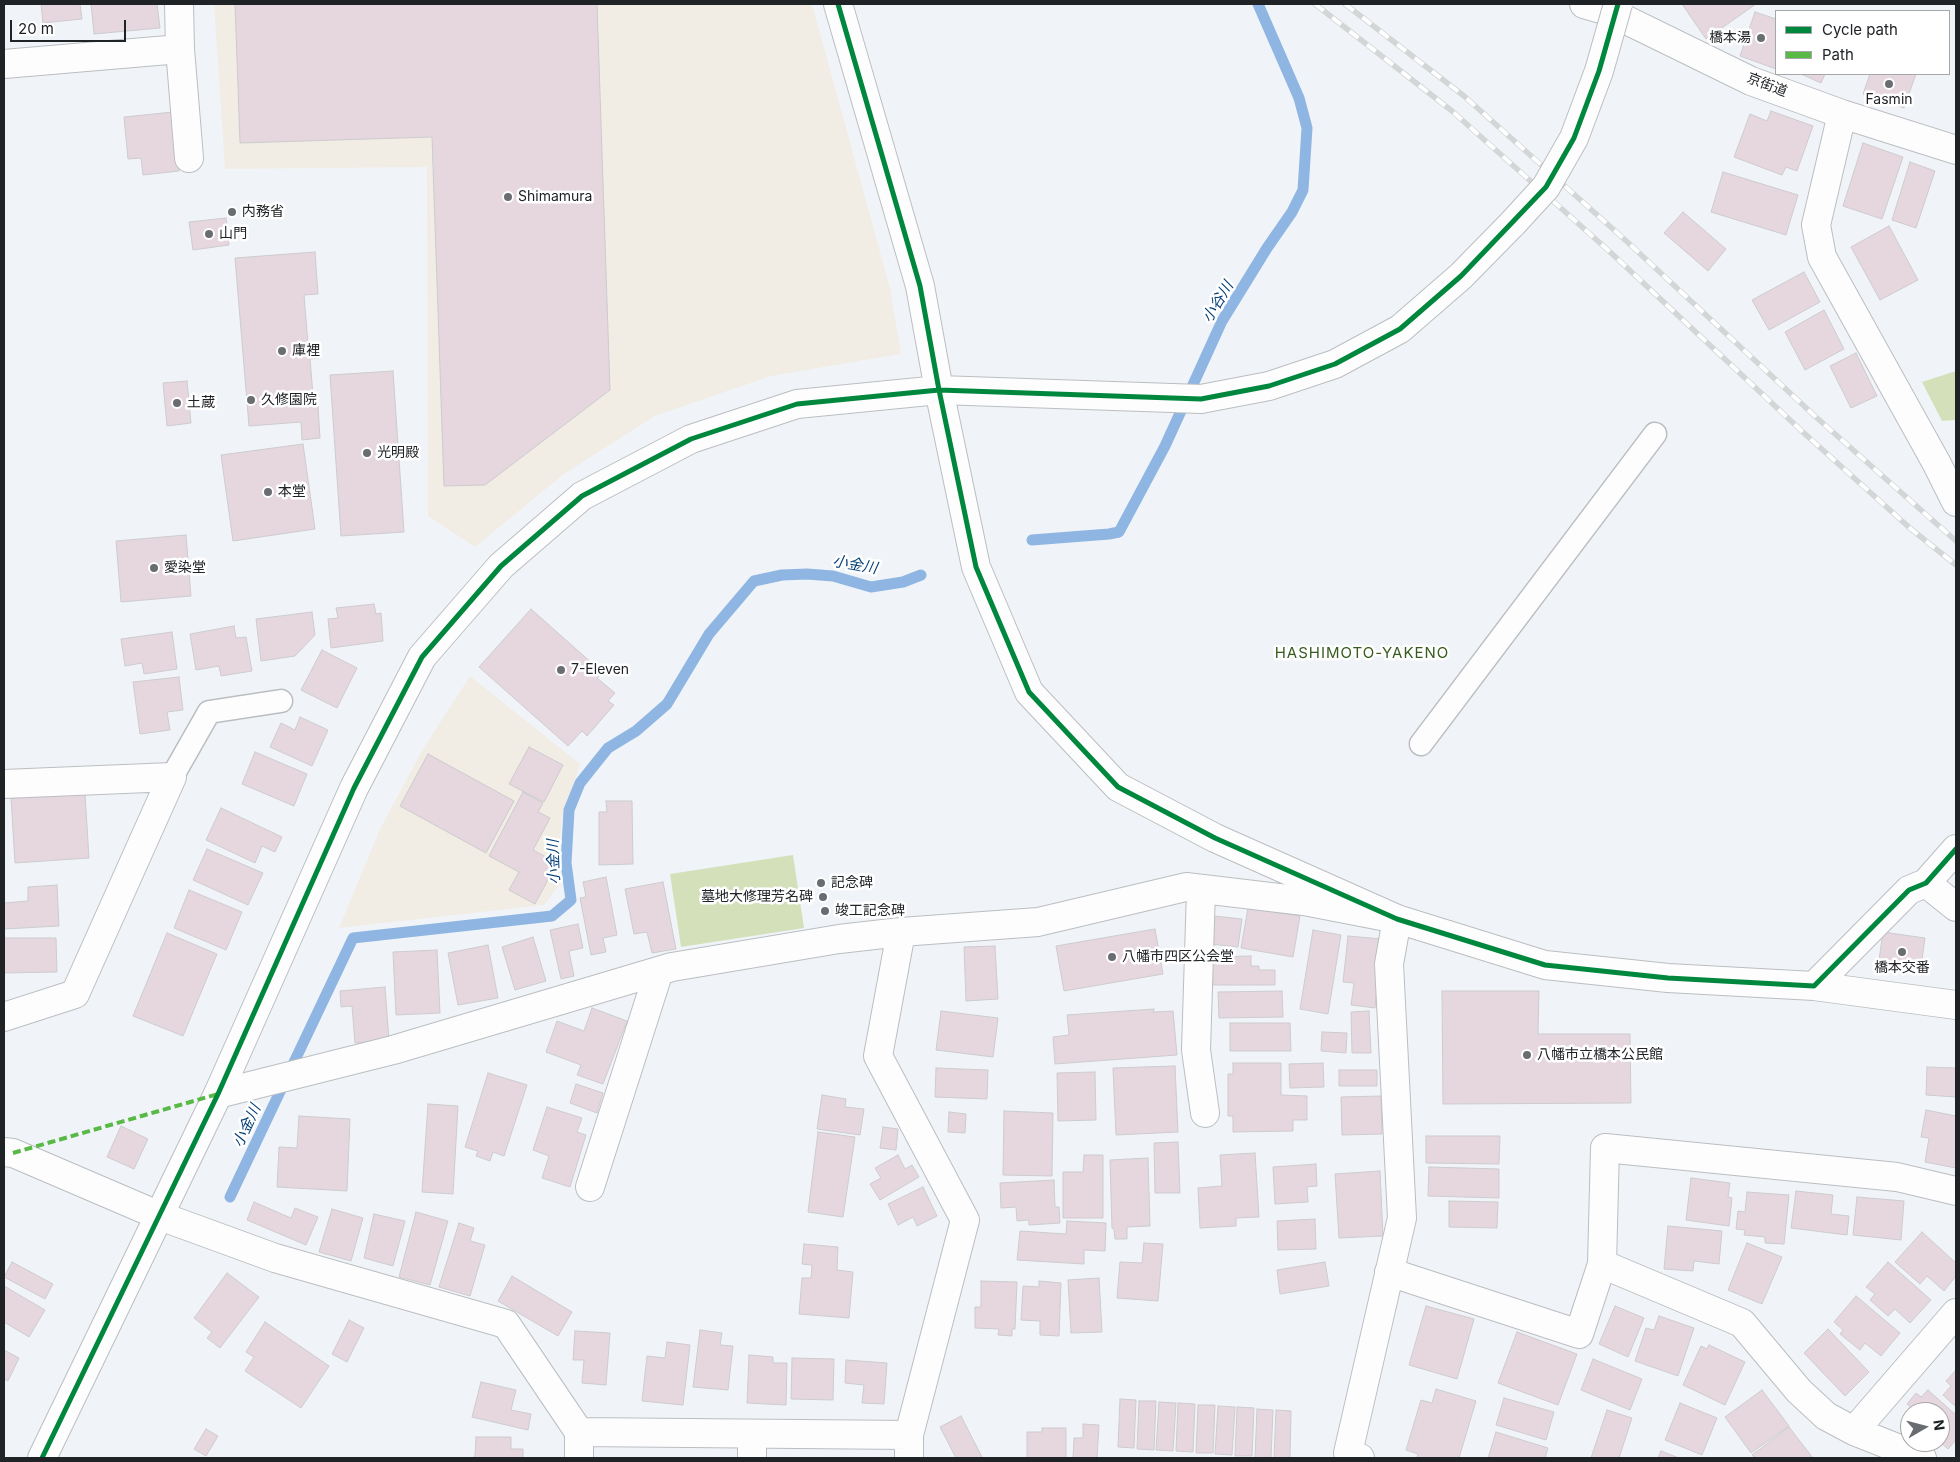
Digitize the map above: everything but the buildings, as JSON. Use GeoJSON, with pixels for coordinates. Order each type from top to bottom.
{"type":"FeatureCollection","features":[{"type":"Feature","properties":{"kind":"street"},"geometry":{"type":"LineString","coordinates":[[179,4],[180,49],[189,158]]}},
{"type":"Feature","properties":{"kind":"street"},"geometry":{"type":"LineString","coordinates":[[838,4],[920,286],[939,390],[976,567],[1028,692],[1118,787],[1215,838],[1397,919]]}},
{"type":"Feature","properties":{"kind":"street","name":"京街道"},"geometry":{"type":"LineString","coordinates":[[1584,4],[1608,11],[1751,80],[1842,114],[1956,150]]}},
{"type":"Feature","properties":{"kind":"street"},"geometry":{"type":"LineString","coordinates":[[42,1458],[218,1094],[354,788],[422,657],[501,566],[582,496],[691,439],[797,404],[939,390],[1201,399],[1269,386],[1335,364],[1400,329],[1461,276],[1546,187],[1574,138],[1599,72],[1618,4]]}},
{"type":"Feature","properties":{"kind":"street"},"geometry":{"type":"LineString","coordinates":[[4,64],[180,49]]}},
{"type":"Feature","properties":{"kind":"street"},"geometry":{"type":"LineString","coordinates":[[1842,114],[1816,225],[1822,257],[1937,464],[1956,502]]}},
{"type":"Feature","properties":{"kind":"street"},"geometry":{"type":"LineString","coordinates":[[4,784],[172,778],[75,994],[4,1017]]}},
{"type":"Feature","properties":{"kind":"street"},"geometry":{"type":"LineString","coordinates":[[1814,986],[1909,890],[1926,884],[1956,849]]}},
{"type":"Feature","properties":{"kind":"street"},"geometry":{"type":"LineString","coordinates":[[1926,884],[1956,907]]}},
{"type":"Feature","properties":{"kind":"street"},"geometry":{"type":"LineString","coordinates":[[218,1094],[263,1081],[393,1050],[672,966],[839,939],[901,932],[1038,922],[1186,887],[1304,901],[1397,919],[1545,965],[1668,978],[1814,986],[1956,1005]]}},
{"type":"Feature","properties":{"kind":"street"},"geometry":{"type":"LineString","coordinates":[[1201,890],[1196,1050],[1204,1113]]}},
{"type":"Feature","properties":{"kind":"street"},"geometry":{"type":"LineString","coordinates":[[1351,1456],[1402,1218],[1389,964],[1397,919]]}},
{"type":"Feature","properties":{"kind":"street"},"geometry":{"type":"LineString","coordinates":[[4,1152],[13,1153],[160,1216],[275,1258],[506,1324],[579,1445],[909,1447],[964,1220],[878,1056],[901,932]]}},
{"type":"Feature","properties":{"kind":"street"},"geometry":{"type":"LineString","coordinates":[[590,1187],[659,971]]}},
{"type":"Feature","properties":{"kind":"street"},"geometry":{"type":"LineString","coordinates":[[1389,1272],[1579,1334],[1602,1264],[1606,1148],[1897,1178],[1956,1191]]}},
{"type":"Feature","properties":{"kind":"street"},"geometry":{"type":"LineString","coordinates":[[1602,1264],[1742,1323],[1799,1391],[1826,1416],[1854,1431],[1922,1458]]}},
{"type":"Feature","properties":{"kind":"street"},"geometry":{"type":"LineString","coordinates":[[1854,1431],[1956,1313]]}},
{"type":"Feature","properties":{"kind":"lane"},"geometry":{"type":"LineString","coordinates":[[1421,744],[1655,434]]}},
{"type":"Feature","properties":{"kind":"lane"},"geometry":{"type":"LineString","coordinates":[[172,778],[209,712],[281,701]]}},
{"type":"Feature","properties":{"kind":"shaded area"},"geometry":{"type":"Polygon","coordinates":[[[214,4],[812,4],[890,288],[901,354],[771,376],[655,416],[564,474],[475,547],[428,516],[427,167],[225,169],[214,4]]]}},
{"type":"Feature","properties":{"kind":"shaded area"},"geometry":{"type":"Polygon","coordinates":[[[470,676],[580,764],[562,818],[559,854],[560,884],[544,905],[339,928],[380,829],[423,749],[470,676]]]}},
{"type":"Feature","properties":{"kind":"green space"},"geometry":{"type":"Polygon","coordinates":[[[1956,371],[1956,420],[1942,421],[1922,382],[1956,371]]]}},
{"type":"Feature","properties":{"kind":"green space"},"geometry":{"type":"Polygon","coordinates":[[[793,855],[804,928],[681,947],[670,874],[793,855]]]}},
{"type":"Feature","properties":{"kind":"waterway","name":"小谷川"},"geometry":{"type":"LineString","coordinates":[[1032,540],[1119,532],[1165,446],[1222,321],[1267,248],[1292,212],[1303,190],[1307,128],[1299,98],[1258,4]]}},
{"type":"Feature","properties":{"kind":"waterway","name":"小金川"},"geometry":{"type":"LineString","coordinates":[[230,1197],[353,938],[552,916],[571,900],[566,863],[569,810],[580,783],[608,748],[636,731],[667,704],[709,634],[754,581],[782,575],[807,574],[833,576],[871,587],[903,582],[921,575]]}},
{"type":"Feature","properties":{"kind":"railway"},"geometry":{"type":"LineString","coordinates":[[1315,4],[1452,111],[1609,251],[1805,434],[1911,529],[1956,565]]}},
{"type":"Feature","properties":{"kind":"railway"},"geometry":{"type":"LineString","coordinates":[[1345,4],[1464,96],[1623,238],[1817,418],[1956,541]]}},
{"type":"Feature","properties":{"kind":"marked path"},"geometry":{"type":"LineString","coordinates":[[13,1153],[218,1094]]}},
{"type":"Feature","properties":{"kind":"cycle path"},"geometry":{"type":"LineString","coordinates":[[838,4],[920,286],[939,390],[976,567],[1029,692],[1118,787],[1215,838],[1397,919],[1545,965],[1668,978],[1814,986],[1909,890],[1926,883],[1956,849]]}},
{"type":"Feature","properties":{"kind":"cycle path"},"geometry":{"type":"LineString","coordinates":[[42,1458],[218,1094],[354,788],[422,657],[501,566],[582,496],[691,439],[797,404],[939,390],[1201,399],[1269,386],[1335,364],[1400,329],[1461,276],[1546,187],[1574,138],[1599,71],[1618,4]]}},
{"type":"Feature","properties":{"kind":"place","name":"橋本湯"},"geometry":{"type":"Point","coordinates":[1761,38]}},
{"type":"Feature","properties":{"kind":"place","name":"Fasmin"},"geometry":{"type":"Point","coordinates":[1889,84]}},
{"type":"Feature","properties":{"kind":"place","name":"Shimamura"},"geometry":{"type":"Point","coordinates":[508,197]}},
{"type":"Feature","properties":{"kind":"place","name":"内務省"},"geometry":{"type":"Point","coordinates":[232,212]}},
{"type":"Feature","properties":{"kind":"place","name":"山門"},"geometry":{"type":"Point","coordinates":[209,234]}},
{"type":"Feature","properties":{"kind":"place","name":"庫裡"},"geometry":{"type":"Point","coordinates":[282,351]}},
{"type":"Feature","properties":{"kind":"place","name":"久修園院"},"geometry":{"type":"Point","coordinates":[251,400]}},
{"type":"Feature","properties":{"kind":"place","name":"土蔵"},"geometry":{"type":"Point","coordinates":[177,403]}},
{"type":"Feature","properties":{"kind":"place","name":"光明殿"},"geometry":{"type":"Point","coordinates":[367,453]}},
{"type":"Feature","properties":{"kind":"place","name":"本堂"},"geometry":{"type":"Point","coordinates":[268,492]}},
{"type":"Feature","properties":{"kind":"place","name":"愛染堂"},"geometry":{"type":"Point","coordinates":[154,568]}},
{"type":"Feature","properties":{"kind":"place","name":"7-Eleven"},"geometry":{"type":"Point","coordinates":[561,670]}},
{"type":"Feature","properties":{"kind":"place","name":"記念碑"},"geometry":{"type":"Point","coordinates":[821,883]}},
{"type":"Feature","properties":{"kind":"place","name":"墓地大修理芳名碑"},"geometry":{"type":"Point","coordinates":[823,897]}},
{"type":"Feature","properties":{"kind":"place","name":"竣工記念碑"},"geometry":{"type":"Point","coordinates":[825,911]}},
{"type":"Feature","properties":{"kind":"place","name":"橋本交番"},"geometry":{"type":"Point","coordinates":[1902,952]}},
{"type":"Feature","properties":{"kind":"place","name":"八幡市四区公会堂"},"geometry":{"type":"Point","coordinates":[1112,957]}},
{"type":"Feature","properties":{"kind":"place","name":"八幡市立橋本公民館"},"geometry":{"type":"Point","coordinates":[1527,1055]}},
{"type":"Feature","properties":{"kind":"district","name":"HASHIMOTO-YAKENO"},"geometry":{"type":"Point","coordinates":[1362,653]}}]}
